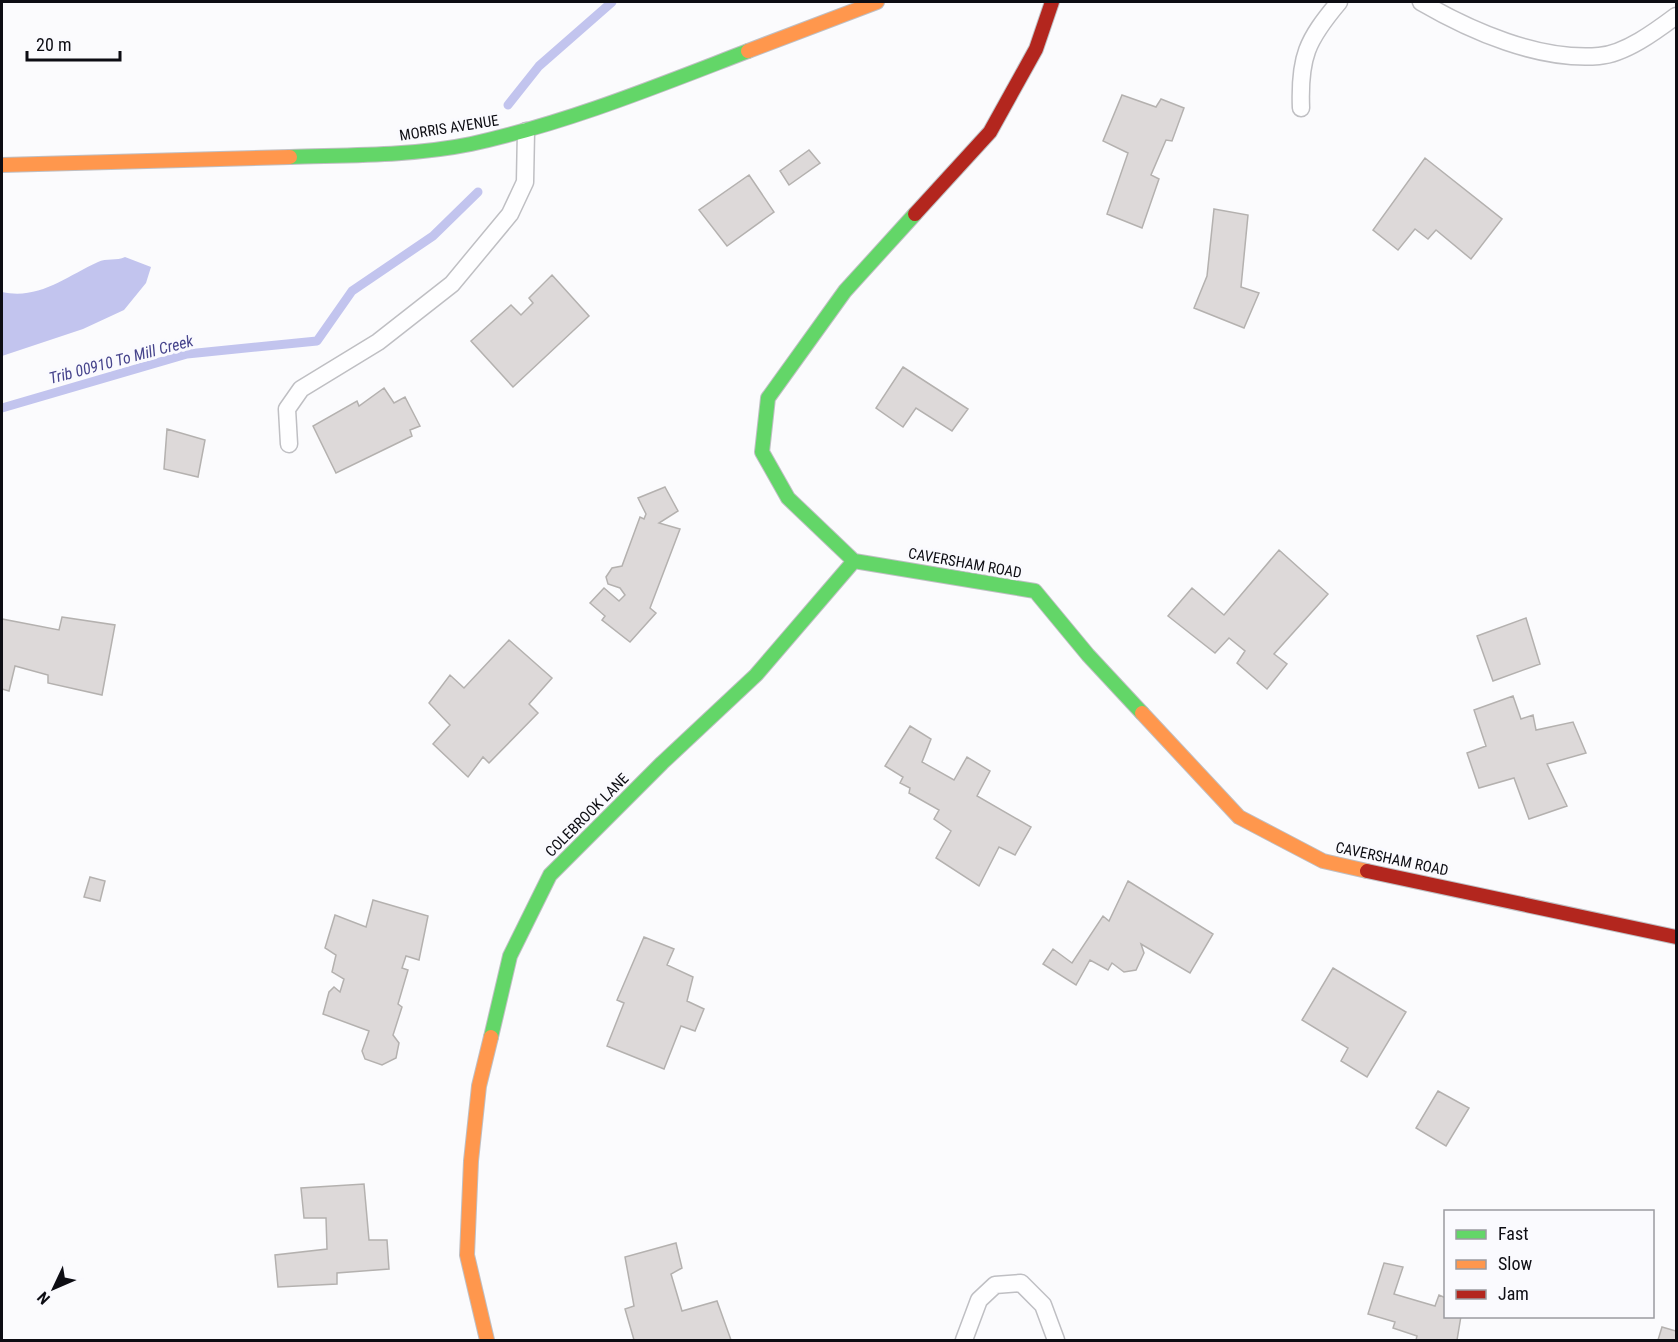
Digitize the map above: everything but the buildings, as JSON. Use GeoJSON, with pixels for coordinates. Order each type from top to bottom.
{"type":"FeatureCollection","features":[{"type":"Feature","properties":{"kind":"street","name":"MORRIS AVENUE"},"geometry":{"type":"LineString","coordinates":[[2,165],[417,152],[470,144],[564,121],[877,2]]}},
{"type":"Feature","properties":{"kind":"street"},"geometry":{"type":"LineString","coordinates":[[854,561],[788,498],[762,452],[768,398],[844,291],[990,132],[1036,49],[1052,2]]}},
{"type":"Feature","properties":{"kind":"street","name":"CAVERSHAM ROAD"},"geometry":{"type":"LineString","coordinates":[[854,561],[1035,591],[1088,655],[1239,817],[1323,861],[1677,937]]}},
{"type":"Feature","properties":{"kind":"street","name":"COLEBROOK LANE"},"geometry":{"type":"LineString","coordinates":[[488,1341],[467,1255],[471,1161],[479,1086],[510,956],[550,875],[662,763],[756,675],[854,561]]}},
{"type":"Feature","properties":{"kind":"lane"},"geometry":{"type":"LineString","coordinates":[[1301,108],[1300,75],[1306,50],[1322,22],[1339,2]]}},
{"type":"Feature","properties":{"kind":"lane"},"geometry":{"type":"LineString","coordinates":[[1421,2],[1462,26],[1543,52],[1601,56],[1646,38],[1677,16]]}},
{"type":"Feature","properties":{"kind":"lane"},"geometry":{"type":"LineString","coordinates":[[289,444],[287,409],[301,389],[378,342],[452,284],[510,214],[525,182],[526,131]]}},
{"type":"Feature","properties":{"kind":"lane"},"geometry":{"type":"LineString","coordinates":[[964,1341],[979,1300],[995,1285],[1021,1283],[1043,1305],[1056,1341]]}},
{"type":"Feature","properties":{"kind":"water"},"geometry":{"type":"Polygon","coordinates":[[[125,257],[151,267],[146,283],[124,310],[83,329],[2,356],[2,292],[15,294],[40,290],[98,262],[125,257]]]}},
{"type":"Feature","properties":{"kind":"waterway","name":"Trib 00910 To Mill Creek"},"geometry":{"type":"LineString","coordinates":[[508,105],[539,66],[612,2]]}},
{"type":"Feature","properties":{"kind":"waterway","name":"Trib 00910 To Mill Creek"},"geometry":{"type":"LineString","coordinates":[[2,408],[187,354],[317,341],[352,291],[433,236],[478,192]]}},
{"type":"Feature","properties":{"kind":"traffic: fast"},"geometry":{"type":"LineString","coordinates":[[290,157],[404,153],[471,144],[577,115],[748,51]]}},
{"type":"Feature","properties":{"kind":"traffic: fast"},"geometry":{"type":"LineString","coordinates":[[915,214],[845,291],[768,398],[762,452],[788,498],[854,561],[1035,591],[1088,655],[1142,713]]}},
{"type":"Feature","properties":{"kind":"traffic: fast"},"geometry":{"type":"LineString","coordinates":[[491,1037],[510,956],[550,875],[662,763],[756,675],[854,561]]}},
{"type":"Feature","properties":{"kind":"traffic: slow"},"geometry":{"type":"LineString","coordinates":[[748,51],[877,2]]}},
{"type":"Feature","properties":{"kind":"traffic: slow"},"geometry":{"type":"LineString","coordinates":[[2,165],[290,157]]}},
{"type":"Feature","properties":{"kind":"traffic: slow"},"geometry":{"type":"LineString","coordinates":[[1142,713],[1239,817],[1323,861],[1367,871]]}},
{"type":"Feature","properties":{"kind":"traffic: slow"},"geometry":{"type":"LineString","coordinates":[[487,1340],[467,1255],[471,1161],[479,1086],[491,1037]]}},
{"type":"Feature","properties":{"kind":"traffic: jam"},"geometry":{"type":"LineString","coordinates":[[915,214],[990,132],[1036,49],[1052,2]]}},
{"type":"Feature","properties":{"kind":"traffic: jam"},"geometry":{"type":"LineString","coordinates":[[1367,871],[1676,937]]}}]}
